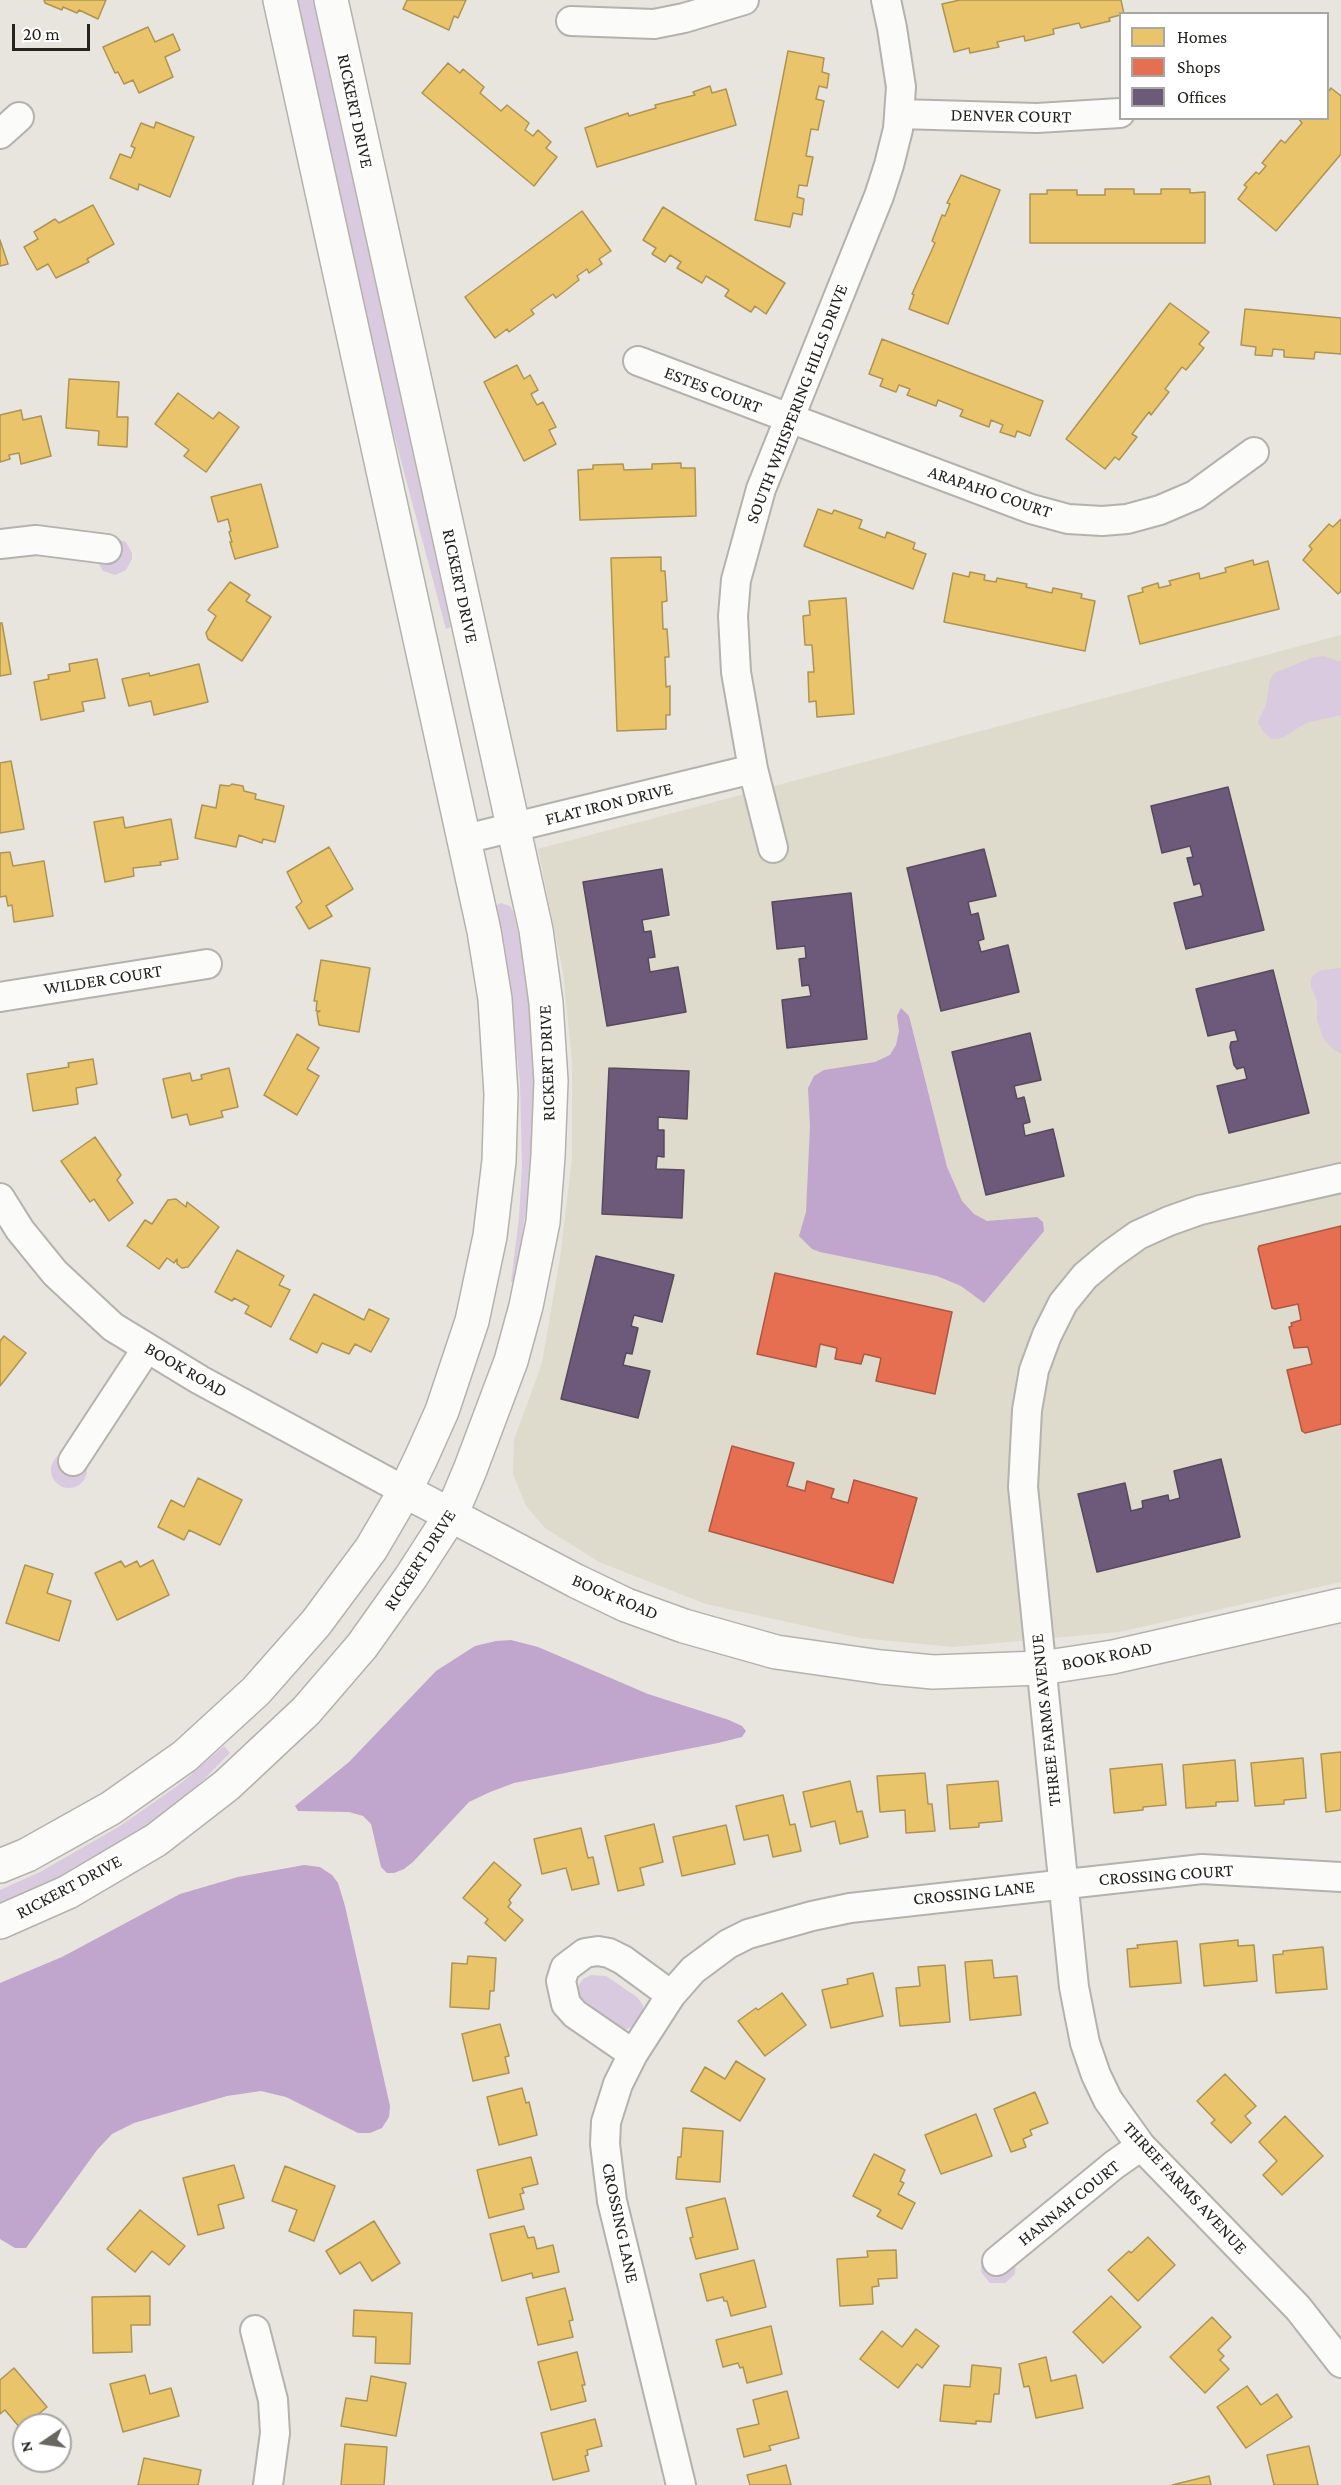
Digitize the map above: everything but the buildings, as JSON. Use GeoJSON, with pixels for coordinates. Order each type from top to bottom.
{"type":"FeatureCollection","features":[{"type":"Feature","properties":{"kind":"street"},"geometry":{"type":"LineString","coordinates":[[0,1866],[27,1855],[111,1808],[185,1756],[256,1691],[316,1623],[371,1549],[405,1491],[442,1411],[472,1321],[490,1236],[498,1161],[501,1094],[495,999],[484,931],[280,0]]}},
{"type":"Feature","properties":{"kind":"street","name":"RICKERT DRIVE"},"geometry":{"type":"LineString","coordinates":[[0,1922],[68,1892],[156,1840],[227,1785],[306,1711],[362,1646],[451,1515],[490,1420],[511,1361],[526,1306],[543,1222],[549,1156],[551,1081],[546,1003],[536,930],[331,0]]}},
{"type":"Feature","properties":{"kind":"street"},"geometry":{"type":"LineString","coordinates":[[572,21],[654,24],[684,18],[744,0]]}},
{"type":"Feature","properties":{"kind":"street","name":"SOUTH WHISPERING HILLS DRIVE"},"geometry":{"type":"LineString","coordinates":[[773,848],[753,769],[736,672],[733,616],[736,580],[761,489],[879,196],[889,165],[900,114],[901,87],[886,0]]}},
{"type":"Feature","properties":{"kind":"street","name":"DENVER COURT"},"geometry":{"type":"LineString","coordinates":[[900,114],[1037,118],[1119,113]]}},
{"type":"Feature","properties":{"kind":"street","name":"ESTES COURT"},"geometry":{"type":"LineString","coordinates":[[638,361],[788,419]]}},
{"type":"Feature","properties":{"kind":"street","name":"ARAPAHO COURT"},"geometry":{"type":"LineString","coordinates":[[788,419],[1031,509],[1068,519],[1102,521],[1127,519],[1160,510],[1195,495],[1254,452]]}},
{"type":"Feature","properties":{"kind":"street"},"geometry":{"type":"LineString","coordinates":[[0,544],[36,540],[107,549]]}},
{"type":"Feature","properties":{"kind":"street","name":"FLAT IRON DRIVE"},"geometry":{"type":"LineString","coordinates":[[465,839],[753,769]]}},
{"type":"Feature","properties":{"kind":"street","name":"WILDER COURT"},"geometry":{"type":"LineString","coordinates":[[0,997],[207,963]]}},
{"type":"Feature","properties":{"kind":"street","name":"THREE FARMS AVENUE"},"geometry":{"type":"LineString","coordinates":[[1341,1178],[1200,1210],[1169,1221],[1138,1235],[1085,1276],[1063,1303],[1047,1335],[1034,1370],[1026,1420],[1023,1487],[1074,1987],[1084,2043],[1108,2100],[1141,2146],[1298,2308],[1341,2363]]}},
{"type":"Feature","properties":{"kind":"street","name":"BOOK ROAD"},"geometry":{"type":"LineString","coordinates":[[0,1198],[20,1230],[77,1296],[113,1327],[200,1380],[576,1581],[626,1605],[684,1626],[776,1652],[933,1672],[1041,1668],[1113,1657],[1341,1605]]}},
{"type":"Feature","properties":{"kind":"street"},"geometry":{"type":"LineString","coordinates":[[73,1461],[147,1348]]}},
{"type":"Feature","properties":{"kind":"street","name":"CROSSING COURT"},"geometry":{"type":"LineString","coordinates":[[1063,1884],[1202,1869],[1341,1877]]}},
{"type":"Feature","properties":{"kind":"street","name":"CROSSING LANE"},"geometry":{"type":"LineString","coordinates":[[681,2485],[607,2173],[606,2122],[618,2084],[633,2054],[671,1995],[693,1970],[728,1944],[783,1924],[850,1908],[1063,1884]]}},
{"type":"Feature","properties":{"kind":"street"},"geometry":{"type":"LineString","coordinates":[[633,2054],[575,2014],[566,2004],[561,1981],[565,1968],[585,1953],[598,1951],[609,1953],[623,1960],[671,1995]]}},
{"type":"Feature","properties":{"kind":"street","name":"HANNAH COURT"},"geometry":{"type":"LineString","coordinates":[[997,2261],[1113,2165],[1141,2146]]}},
{"type":"Feature","properties":{"kind":"street"},"geometry":{"type":"LineString","coordinates":[[255,2330],[273,2400],[275,2433],[268,2485]]}},
{"type":"Feature","properties":{"kind":"shaded area"},"geometry":{"type":"Polygon","coordinates":[[[294,0],[313,0],[451,627],[446,629],[376,367],[294,0]]]}},
{"type":"Feature","properties":{"kind":"shaded area"},"geometry":{"type":"Polygon","coordinates":[[[114,538],[126,542],[132,553],[132,559],[126,570],[115,575],[103,571],[96,560],[114,538]]]}},
{"type":"Feature","properties":{"kind":"shaded area"},"geometry":{"type":"Polygon","coordinates":[[[1341,635],[1341,1582],[1119,1632],[953,1647],[860,1638],[706,1604],[599,1562],[545,1528],[526,1506],[513,1474],[514,1440],[542,1363],[560,1258],[572,1159],[572,1062],[563,972],[538,849],[1341,635]]]}},
{"type":"Feature","properties":{"kind":"shaded area"},"geometry":{"type":"Polygon","coordinates":[[[1323,656],[1341,662],[1341,715],[1306,723],[1282,738],[1271,739],[1258,722],[1266,705],[1270,680],[1274,673],[1311,658],[1323,656]]]}},
{"type":"Feature","properties":{"kind":"shaded area"},"geometry":{"type":"Polygon","coordinates":[[[501,903],[510,906],[513,911],[523,954],[534,1050],[535,1118],[531,1175],[515,1283],[511,1282],[519,1218],[522,1166],[520,1083],[511,999],[494,911],[501,903]]]}},
{"type":"Feature","properties":{"kind":"shaded area"},"geometry":{"type":"Polygon","coordinates":[[[1341,968],[1341,1054],[1323,1038],[1317,1019],[1317,1001],[1311,987],[1311,979],[1322,970],[1341,968]]]}},
{"type":"Feature","properties":{"kind":"shaded area"},"geometry":{"type":"Polygon","coordinates":[[[901,1008],[909,1016],[947,1167],[962,1201],[974,1214],[987,1221],[1037,1217],[1043,1222],[1044,1231],[984,1303],[961,1286],[937,1276],[820,1252],[812,1249],[799,1236],[806,1212],[810,1126],[808,1088],[814,1076],[824,1070],[875,1062],[890,1055],[896,1045],[899,1031],[897,1016],[901,1008]]]}},
{"type":"Feature","properties":{"kind":"shaded area"},"geometry":{"type":"Polygon","coordinates":[[[69,1452],[82,1457],[87,1470],[82,1483],[69,1488],[56,1483],[51,1470],[56,1457],[69,1452]]]}},
{"type":"Feature","properties":{"kind":"shaded area"},"geometry":{"type":"Polygon","coordinates":[[[511,1640],[538,1647],[648,1694],[729,1720],[742,1726],[746,1731],[742,1737],[718,1743],[514,1783],[490,1792],[469,1802],[413,1862],[394,1873],[387,1873],[381,1867],[371,1824],[363,1816],[349,1812],[298,1811],[295,1806],[349,1762],[436,1671],[475,1646],[511,1640]]]}},
{"type":"Feature","properties":{"kind":"shaded area"},"geometry":{"type":"Polygon","coordinates":[[[224,1746],[230,1753],[202,1781],[125,1843],[0,1910],[0,1890],[40,1872],[120,1826],[180,1784],[224,1746]]]}},
{"type":"Feature","properties":{"kind":"shaded area"},"geometry":{"type":"Polygon","coordinates":[[[304,1865],[320,1867],[332,1875],[338,1883],[345,1906],[390,2106],[389,2117],[382,2128],[370,2133],[358,2133],[286,2097],[261,2091],[227,2096],[134,2123],[112,2134],[97,2150],[26,2248],[15,2248],[0,2239],[0,1983],[62,1957],[180,1894],[238,1877],[304,1865]]]}},
{"type":"Feature","properties":{"kind":"shaded area"},"geometry":{"type":"Polygon","coordinates":[[[591,1975],[606,1976],[637,1997],[643,2005],[643,2016],[639,2023],[625,2030],[617,2028],[583,2006],[578,1996],[578,1986],[583,1979],[591,1975]]]}},
{"type":"Feature","properties":{"kind":"shaded area"},"geometry":{"type":"Polygon","coordinates":[[[993,2249],[1016,2260],[1015,2274],[1005,2283],[990,2283],[981,2272],[982,2258],[993,2249]]]}}]}
